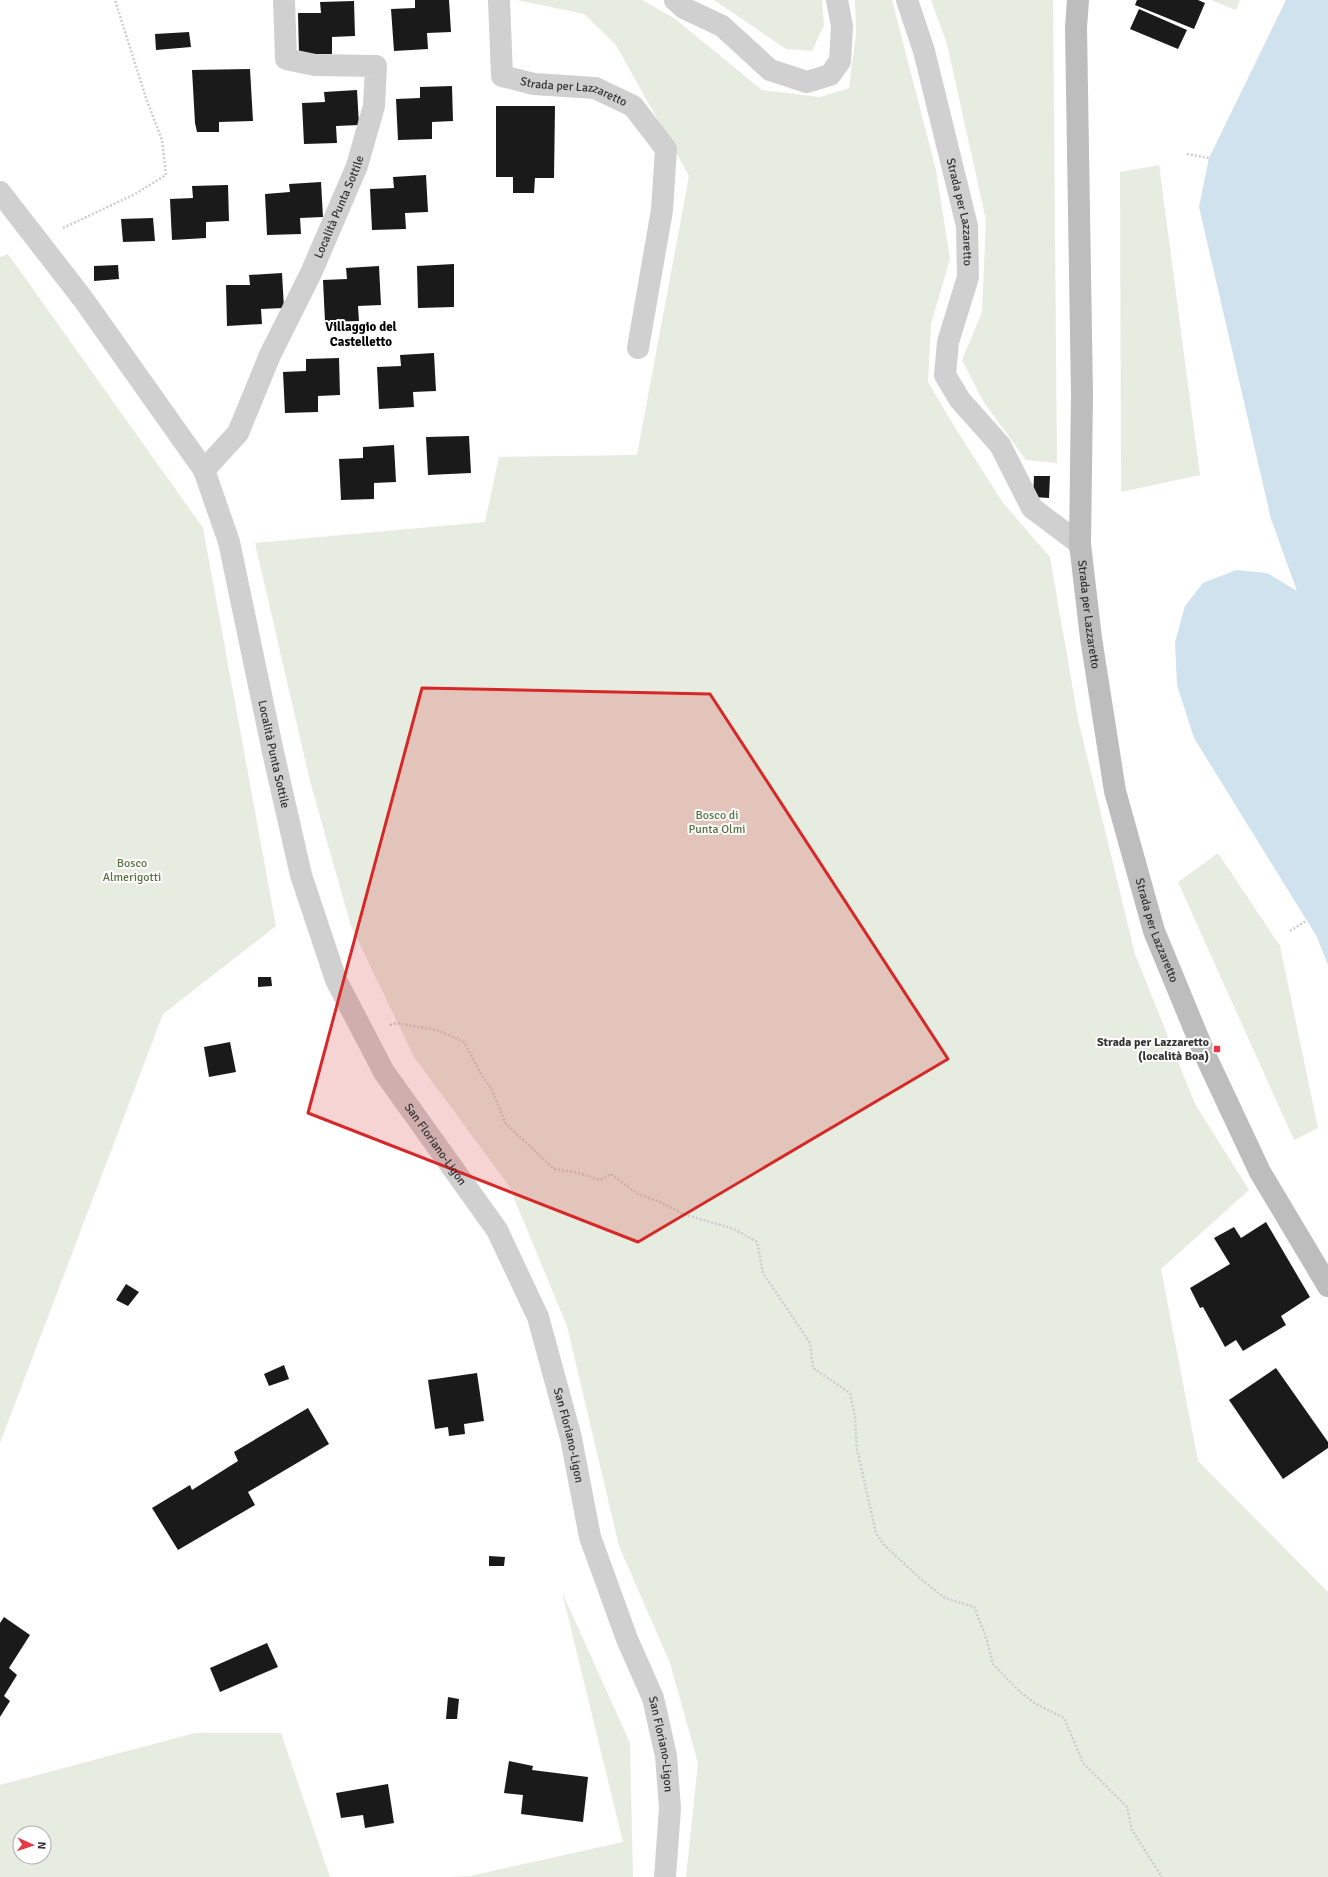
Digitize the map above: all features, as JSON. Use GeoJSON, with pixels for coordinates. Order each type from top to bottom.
{"type":"FeatureCollection","features":[{"type":"Feature","properties":{"kind":"main road","name":"Strada per Lazzaretto"},"geometry":{"type":"LineString","coordinates":[[1078,0],[1076,28],[1082,395],[1080,544],[1091,638],[1115,791],[1154,931],[1206,1057],[1260,1172],[1328,1286]]}},
{"type":"Feature","properties":{"kind":"street","name":"Località Punta Sottile"},"geometry":{"type":"LineString","coordinates":[[204,470],[238,433],[270,354],[310,273],[357,166],[374,106],[376,66],[315,66],[286,59],[284,0]]}},
{"type":"Feature","properties":{"kind":"street","name":"Strada per Lazzaretto"},"geometry":{"type":"LineString","coordinates":[[499,0],[502,76],[534,84],[596,88],[633,106],[666,149],[662,210],[638,348]]}},
{"type":"Feature","properties":{"kind":"street"},"geometry":{"type":"LineString","coordinates":[[675,0],[684,8],[722,26],[770,70],[807,82],[830,75],[840,62],[842,26],[837,0]]}},
{"type":"Feature","properties":{"kind":"street","name":"Strada per Lazzaretto"},"geometry":{"type":"LineString","coordinates":[[907,0],[924,51],[967,226],[968,277],[948,342],[945,375],[960,400],[1000,445],[1032,508],[1080,544]]}},
{"type":"Feature","properties":{"kind":"street","name":"Località Punta Sottile"},"geometry":{"type":"LineString","coordinates":[[0,192],[38,243],[83,298],[204,470],[229,542],[273,752],[301,875],[336,980],[363,1032]]}},
{"type":"Feature","properties":{"kind":"street","name":"San Floriano-Ligon"},"geometry":{"type":"LineString","coordinates":[[363,1032],[384,1072],[497,1230],[538,1317],[571,1438],[590,1537],[627,1639],[653,1698],[666,1756],[670,1808],[665,1877]]}},
{"type":"Feature","properties":{"kind":"path"},"geometry":{"type":"LineString","coordinates":[[38,243],[68,225],[135,194],[166,175],[162,140],[146,98],[115,0]]}},
{"type":"Feature","properties":{"kind":"path"},"geometry":{"type":"LineString","coordinates":[[1187,154],[1209,158]]}},
{"type":"Feature","properties":{"kind":"path"},"geometry":{"type":"LineString","coordinates":[[1290,931],[1306,921]]}},
{"type":"Feature","properties":{"kind":"path"},"geometry":{"type":"LineString","coordinates":[[363,1032],[396,1023],[437,1030],[464,1042],[481,1074],[491,1088],[506,1124],[554,1168],[575,1172],[600,1180],[611,1174],[638,1194],[660,1202],[683,1214],[734,1228],[757,1242],[763,1273],[810,1343],[813,1368],[850,1393],[855,1417],[857,1449],[876,1533],[884,1545],[944,1598],[974,1607],[986,1637],[993,1664],[1020,1692],[1036,1704],[1064,1718],[1083,1763],[1127,1807],[1132,1830],[1162,1877]]}},
{"type":"Feature","properties":{"kind":"highlighted area"},"geometry":{"type":"Polygon","coordinates":[[[422,688],[710,694],[948,1059],[638,1242],[308,1113],[422,688]]]}},
{"type":"Feature","properties":{"kind":"green space","name":"Bosco di Punta Olmi"},"geometry":{"type":"Polygon","coordinates":[[[517,0],[642,0],[674,18],[762,90],[820,97],[849,88],[856,34],[855,0],[892,0],[936,170],[950,259],[931,324],[928,382],[1003,503],[1050,557],[1078,719],[1135,954],[1195,1104],[1249,1190],[1161,1269],[1198,1461],[1328,1592],[1328,1877],[686,1877],[698,1763],[670,1663],[619,1546],[567,1326],[509,1186],[414,1057],[351,926],[310,781],[255,543],[485,522],[499,457],[637,455],[689,176],[616,45],[584,14],[517,0]]]}},
{"type":"Feature","properties":{"kind":"green space"},"geometry":{"type":"Polygon","coordinates":[[[714,0],[822,0],[824,25],[812,51],[786,49],[714,0]]]}},
{"type":"Feature","properties":{"kind":"green space"},"geometry":{"type":"Polygon","coordinates":[[[931,0],[1053,0],[1057,463],[1026,460],[983,401],[962,360],[982,312],[986,220],[947,44],[931,0]]]}},
{"type":"Feature","properties":{"kind":"green space"},"geometry":{"type":"Polygon","coordinates":[[[1211,0],[1240,0],[1236,10],[1211,0]]]}},
{"type":"Feature","properties":{"kind":"green space"},"geometry":{"type":"Polygon","coordinates":[[[1159,165],[1200,475],[1121,492],[1120,172],[1159,165]]]}},
{"type":"Feature","properties":{"kind":"green space","name":"Bosco Almerigotti"},"geometry":{"type":"Polygon","coordinates":[[[8,254],[203,528],[276,926],[163,1014],[0,1443],[0,257],[8,254]]]}},
{"type":"Feature","properties":{"kind":"green space"},"geometry":{"type":"Polygon","coordinates":[[[1218,853],[1280,946],[1318,1128],[1294,1140],[1178,882],[1218,853]]]}},
{"type":"Feature","properties":{"kind":"green space"},"geometry":{"type":"Polygon","coordinates":[[[562,1592],[630,1743],[633,1877],[448,1877],[470,1876],[623,1842],[562,1592]]]}},
{"type":"Feature","properties":{"kind":"green space"},"geometry":{"type":"Polygon","coordinates":[[[195,1733],[281,1733],[330,1877],[0,1877],[0,1785],[195,1733]]]}},
{"type":"Feature","properties":{"kind":"water"},"geometry":{"type":"Polygon","coordinates":[[[1286,0],[1328,0],[1328,965],[1317,937],[1194,738],[1177,685],[1175,642],[1185,606],[1203,583],[1236,570],[1267,573],[1297,591],[1271,519],[1199,207],[1209,158],[1286,0]]]}},
{"type":"Feature","properties":{"kind":"building"},"geometry":{"type":"Polygon","coordinates":[[[415,0],[449,0],[451,32],[427,33],[428,49],[394,51],[391,9],[415,8],[415,0]]]}},
{"type":"Feature","properties":{"kind":"building"},"geometry":{"type":"Polygon","coordinates":[[[1137,0],[1198,0],[1205,3],[1194,29],[1135,5],[1137,0]]]}},
{"type":"Feature","properties":{"kind":"building"},"geometry":{"type":"Polygon","coordinates":[[[354,1],[355,36],[332,37],[332,54],[299,54],[298,13],[321,13],[320,2],[354,1]]]}},
{"type":"Feature","properties":{"kind":"building"},"geometry":{"type":"Polygon","coordinates":[[[1139,9],[1187,30],[1178,49],[1130,29],[1139,9]]]}},
{"type":"Feature","properties":{"kind":"building"},"geometry":{"type":"Polygon","coordinates":[[[189,32],[191,47],[156,50],[155,34],[189,32]]]}},
{"type":"Feature","properties":{"kind":"building"},"geometry":{"type":"Polygon","coordinates":[[[250,69],[253,121],[219,122],[219,132],[197,132],[195,123],[192,70],[250,69]]]}},
{"type":"Feature","properties":{"kind":"building"},"geometry":{"type":"Polygon","coordinates":[[[452,86],[453,121],[432,122],[432,139],[398,140],[396,99],[420,98],[420,87],[452,86]]]}},
{"type":"Feature","properties":{"kind":"building"},"geometry":{"type":"Polygon","coordinates":[[[357,90],[359,125],[336,126],[337,143],[304,144],[302,103],[325,102],[324,92],[357,90]]]}},
{"type":"Feature","properties":{"kind":"building"},"geometry":{"type":"Polygon","coordinates":[[[496,106],[555,106],[554,178],[535,178],[534,193],[513,193],[513,177],[496,177],[496,106]]]}},
{"type":"Feature","properties":{"kind":"building"},"geometry":{"type":"Polygon","coordinates":[[[426,175],[428,212],[405,213],[406,229],[372,230],[370,189],[394,188],[393,177],[426,175]]]}},
{"type":"Feature","properties":{"kind":"building"},"geometry":{"type":"Polygon","coordinates":[[[321,182],[323,217],[300,218],[301,234],[267,235],[265,194],[290,192],[289,184],[321,182]]]}},
{"type":"Feature","properties":{"kind":"building"},"geometry":{"type":"Polygon","coordinates":[[[228,185],[229,221],[206,222],[206,238],[172,240],[170,199],[193,198],[192,186],[228,185]]]}},
{"type":"Feature","properties":{"kind":"building"},"geometry":{"type":"Polygon","coordinates":[[[153,218],[155,241],[123,242],[121,219],[153,218]]]}},
{"type":"Feature","properties":{"kind":"building"},"geometry":{"type":"Polygon","coordinates":[[[454,264],[454,307],[418,308],[417,266],[454,264]]]}},
{"type":"Feature","properties":{"kind":"building"},"geometry":{"type":"Polygon","coordinates":[[[118,265],[119,279],[94,281],[94,266],[118,265]]]}},
{"type":"Feature","properties":{"kind":"building"},"geometry":{"type":"Polygon","coordinates":[[[379,266],[381,305],[358,306],[359,321],[325,322],[323,280],[347,279],[346,268],[379,266]]]}},
{"type":"Feature","properties":{"kind":"building"},"geometry":{"type":"Polygon","coordinates":[[[282,273],[284,308],[261,309],[262,324],[227,326],[226,285],[250,285],[249,275],[282,273]]]}},
{"type":"Feature","properties":{"kind":"building"},"geometry":{"type":"Polygon","coordinates":[[[434,353],[436,391],[413,392],[414,407],[379,409],[377,367],[401,366],[400,355],[434,353]]]}},
{"type":"Feature","properties":{"kind":"building"},"geometry":{"type":"Polygon","coordinates":[[[339,358],[340,395],[318,396],[318,412],[285,413],[283,372],[306,371],[306,359],[339,358]]]}},
{"type":"Feature","properties":{"kind":"building"},"geometry":{"type":"Polygon","coordinates":[[[469,436],[471,473],[428,475],[426,437],[469,436]]]}},
{"type":"Feature","properties":{"kind":"building"},"geometry":{"type":"Polygon","coordinates":[[[394,445],[396,482],[374,483],[374,499],[341,500],[339,459],[363,458],[363,447],[394,445]]]}},
{"type":"Feature","properties":{"kind":"building"},"geometry":{"type":"Polygon","coordinates":[[[1034,476],[1050,476],[1049,498],[1033,497],[1034,476]]]}},
{"type":"Feature","properties":{"kind":"building"},"geometry":{"type":"Polygon","coordinates":[[[258,977],[271,977],[272,986],[258,987],[258,977]]]}},
{"type":"Feature","properties":{"kind":"building"},"geometry":{"type":"Polygon","coordinates":[[[230,1042],[236,1072],[209,1077],[204,1047],[230,1042]]]}},
{"type":"Feature","properties":{"kind":"building"},"geometry":{"type":"Polygon","coordinates":[[[1266,1222],[1310,1297],[1281,1316],[1286,1325],[1243,1351],[1236,1340],[1225,1347],[1203,1307],[1200,1308],[1190,1288],[1230,1264],[1214,1238],[1234,1227],[1241,1238],[1266,1222]]]}},
{"type":"Feature","properties":{"kind":"building"},"geometry":{"type":"Polygon","coordinates":[[[126,1284],[139,1292],[128,1306],[116,1300],[126,1284]]]}},
{"type":"Feature","properties":{"kind":"building"},"geometry":{"type":"Polygon","coordinates":[[[284,1365],[289,1379],[269,1386],[264,1374],[284,1365]]]}},
{"type":"Feature","properties":{"kind":"building"},"geometry":{"type":"Polygon","coordinates":[[[1276,1368],[1328,1442],[1328,1448],[1283,1479],[1229,1400],[1276,1368]]]}},
{"type":"Feature","properties":{"kind":"building"},"geometry":{"type":"Polygon","coordinates":[[[477,1373],[484,1421],[464,1424],[465,1434],[449,1436],[448,1427],[435,1429],[428,1380],[477,1373]]]}},
{"type":"Feature","properties":{"kind":"building"},"geometry":{"type":"Polygon","coordinates":[[[308,1408],[329,1444],[248,1492],[255,1505],[178,1550],[152,1508],[190,1485],[192,1490],[238,1461],[234,1452],[308,1408]]]}},
{"type":"Feature","properties":{"kind":"building"},"geometry":{"type":"Polygon","coordinates":[[[489,1556],[505,1557],[504,1566],[489,1566],[489,1556]]]}},
{"type":"Feature","properties":{"kind":"building"},"geometry":{"type":"Polygon","coordinates":[[[4,1617],[30,1635],[9,1668],[17,1675],[4,1696],[10,1701],[0,1717],[0,1623],[4,1617]]]}},
{"type":"Feature","properties":{"kind":"building"},"geometry":{"type":"Polygon","coordinates":[[[267,1643],[278,1667],[220,1692],[210,1668],[267,1643]]]}},
{"type":"Feature","properties":{"kind":"building"},"geometry":{"type":"Polygon","coordinates":[[[448,1697],[459,1699],[457,1719],[446,1719],[448,1697]]]}},
{"type":"Feature","properties":{"kind":"building"},"geometry":{"type":"Polygon","coordinates":[[[509,1761],[533,1766],[532,1770],[588,1777],[583,1822],[521,1814],[523,1795],[504,1793],[509,1761]]]}},
{"type":"Feature","properties":{"kind":"building"},"geometry":{"type":"Polygon","coordinates":[[[388,1784],[394,1823],[365,1828],[363,1815],[341,1818],[336,1793],[388,1784]]]}},
{"type":"Feature","properties":{"kind":"place","name":"Strada per Lazzaretto (località Boa)"},"geometry":{"type":"Point","coordinates":[1217,1049]}},
{"type":"Feature","properties":{"kind":"district","name":"Villaggio del Castelletto"},"geometry":{"type":"Point","coordinates":[361,334]}}]}
